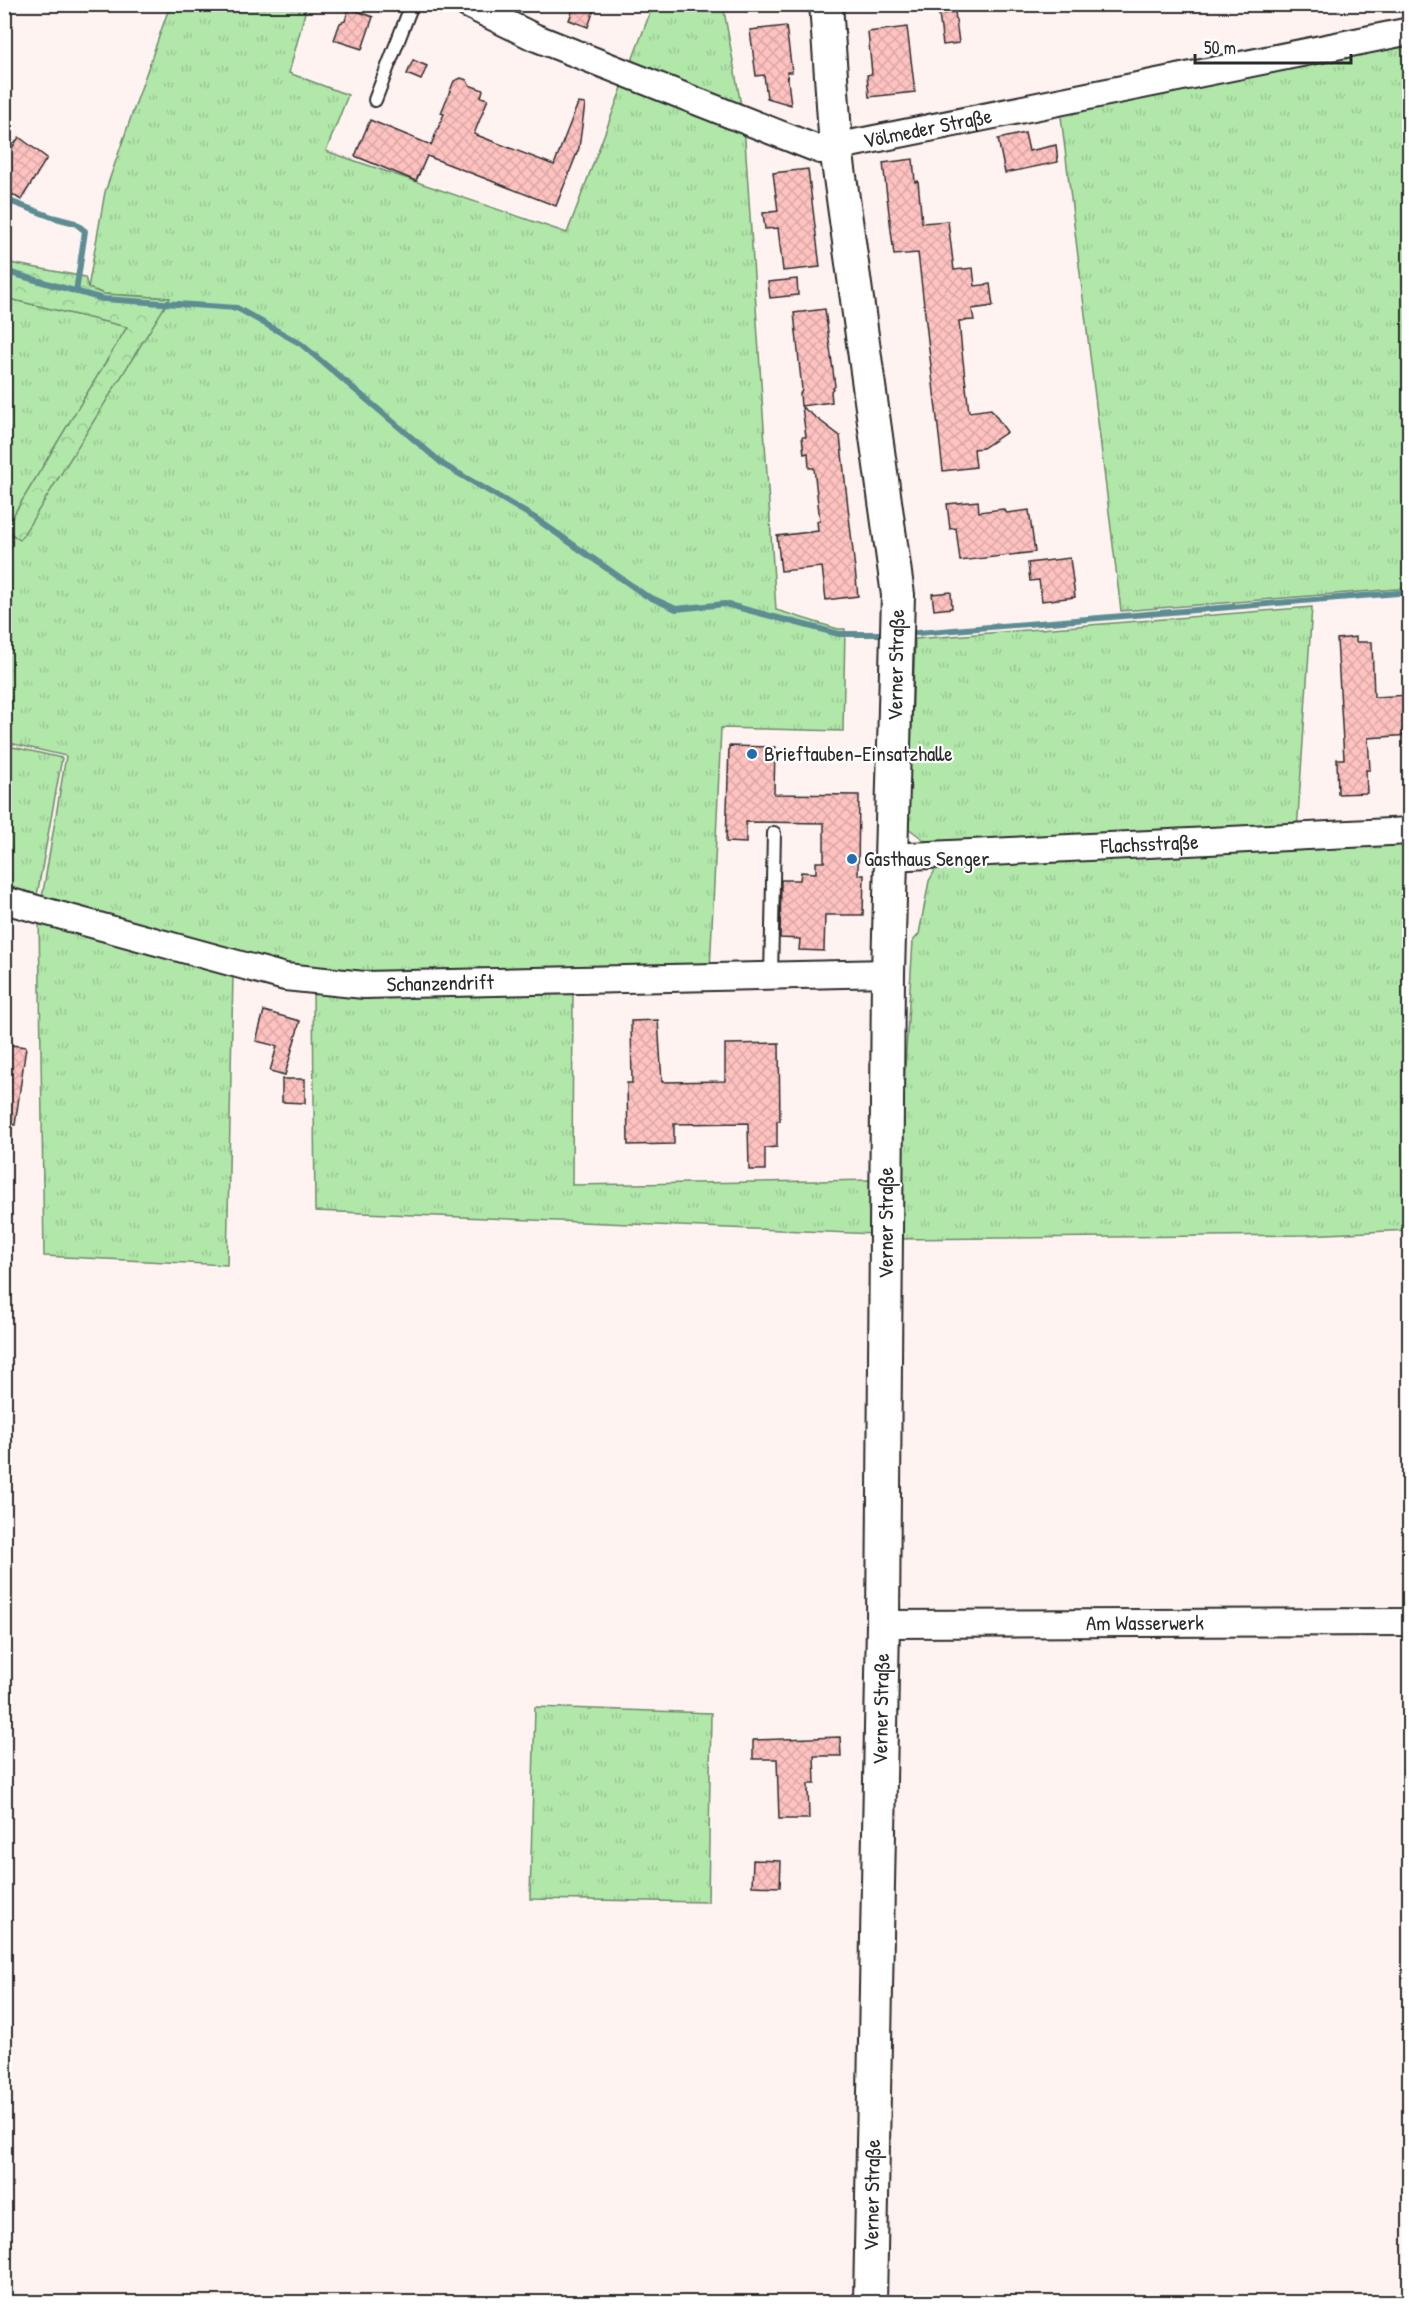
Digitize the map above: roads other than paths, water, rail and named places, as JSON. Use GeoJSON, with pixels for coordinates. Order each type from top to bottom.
{"type":"FeatureCollection","features":[{"type":"Feature","properties":{"kind":"street","name":"Völmeder Straße"},"geometry":{"type":"LineString","coordinates":[[466,4],[534,37],[820,150],[1410,31]]}},
{"type":"Feature","properties":{"kind":"street","name":"Verner Straße"},"geometry":{"type":"LineString","coordinates":[[826,4],[836,148],[898,595],[888,973],[883,1624],[870,2302]]}},
{"type":"Feature","properties":{"kind":"street","name":"Flachsstraße"},"geometry":{"type":"LineString","coordinates":[[890,857],[1410,831]]}},
{"type":"Feature","properties":{"kind":"street","name":"Schanzendrift"},"geometry":{"type":"LineString","coordinates":[[4,900],[266,972],[307,981],[364,985],[888,973]]}},
{"type":"Feature","properties":{"kind":"street","name":"Am Wasserwerk"},"geometry":{"type":"LineString","coordinates":[[883,1624],[1410,1622]]}},
{"type":"Feature","properties":{"kind":"lane"},"geometry":{"type":"LineString","coordinates":[[375,100],[412,4]]}},
{"type":"Feature","properties":{"kind":"lane"},"geometry":{"type":"LineString","coordinates":[[771,976],[774,833]]}},
{"type":"Feature","properties":{"kind":"waterway"},"geometry":{"type":"LineString","coordinates":[[12,202],[75,223],[85,231],[76,292]]}},
{"type":"Feature","properties":{"kind":"waterway"},"geometry":{"type":"LineString","coordinates":[[4,271],[103,299],[237,308],[301,344],[444,465],[535,518],[645,595],[676,609],[725,604],[839,634],[887,634]]}},
{"type":"Feature","properties":{"kind":"waterway"},"geometry":{"type":"LineString","coordinates":[[906,634],[1410,592]]}},
{"type":"Feature","properties":{"kind":"place","name":"Brieftauben-Einsatzhalle"},"geometry":{"type":"Point","coordinates":[752,754]}},
{"type":"Feature","properties":{"kind":"place","name":"Gasthaus Senger"},"geometry":{"type":"Point","coordinates":[852,859]}}]}
